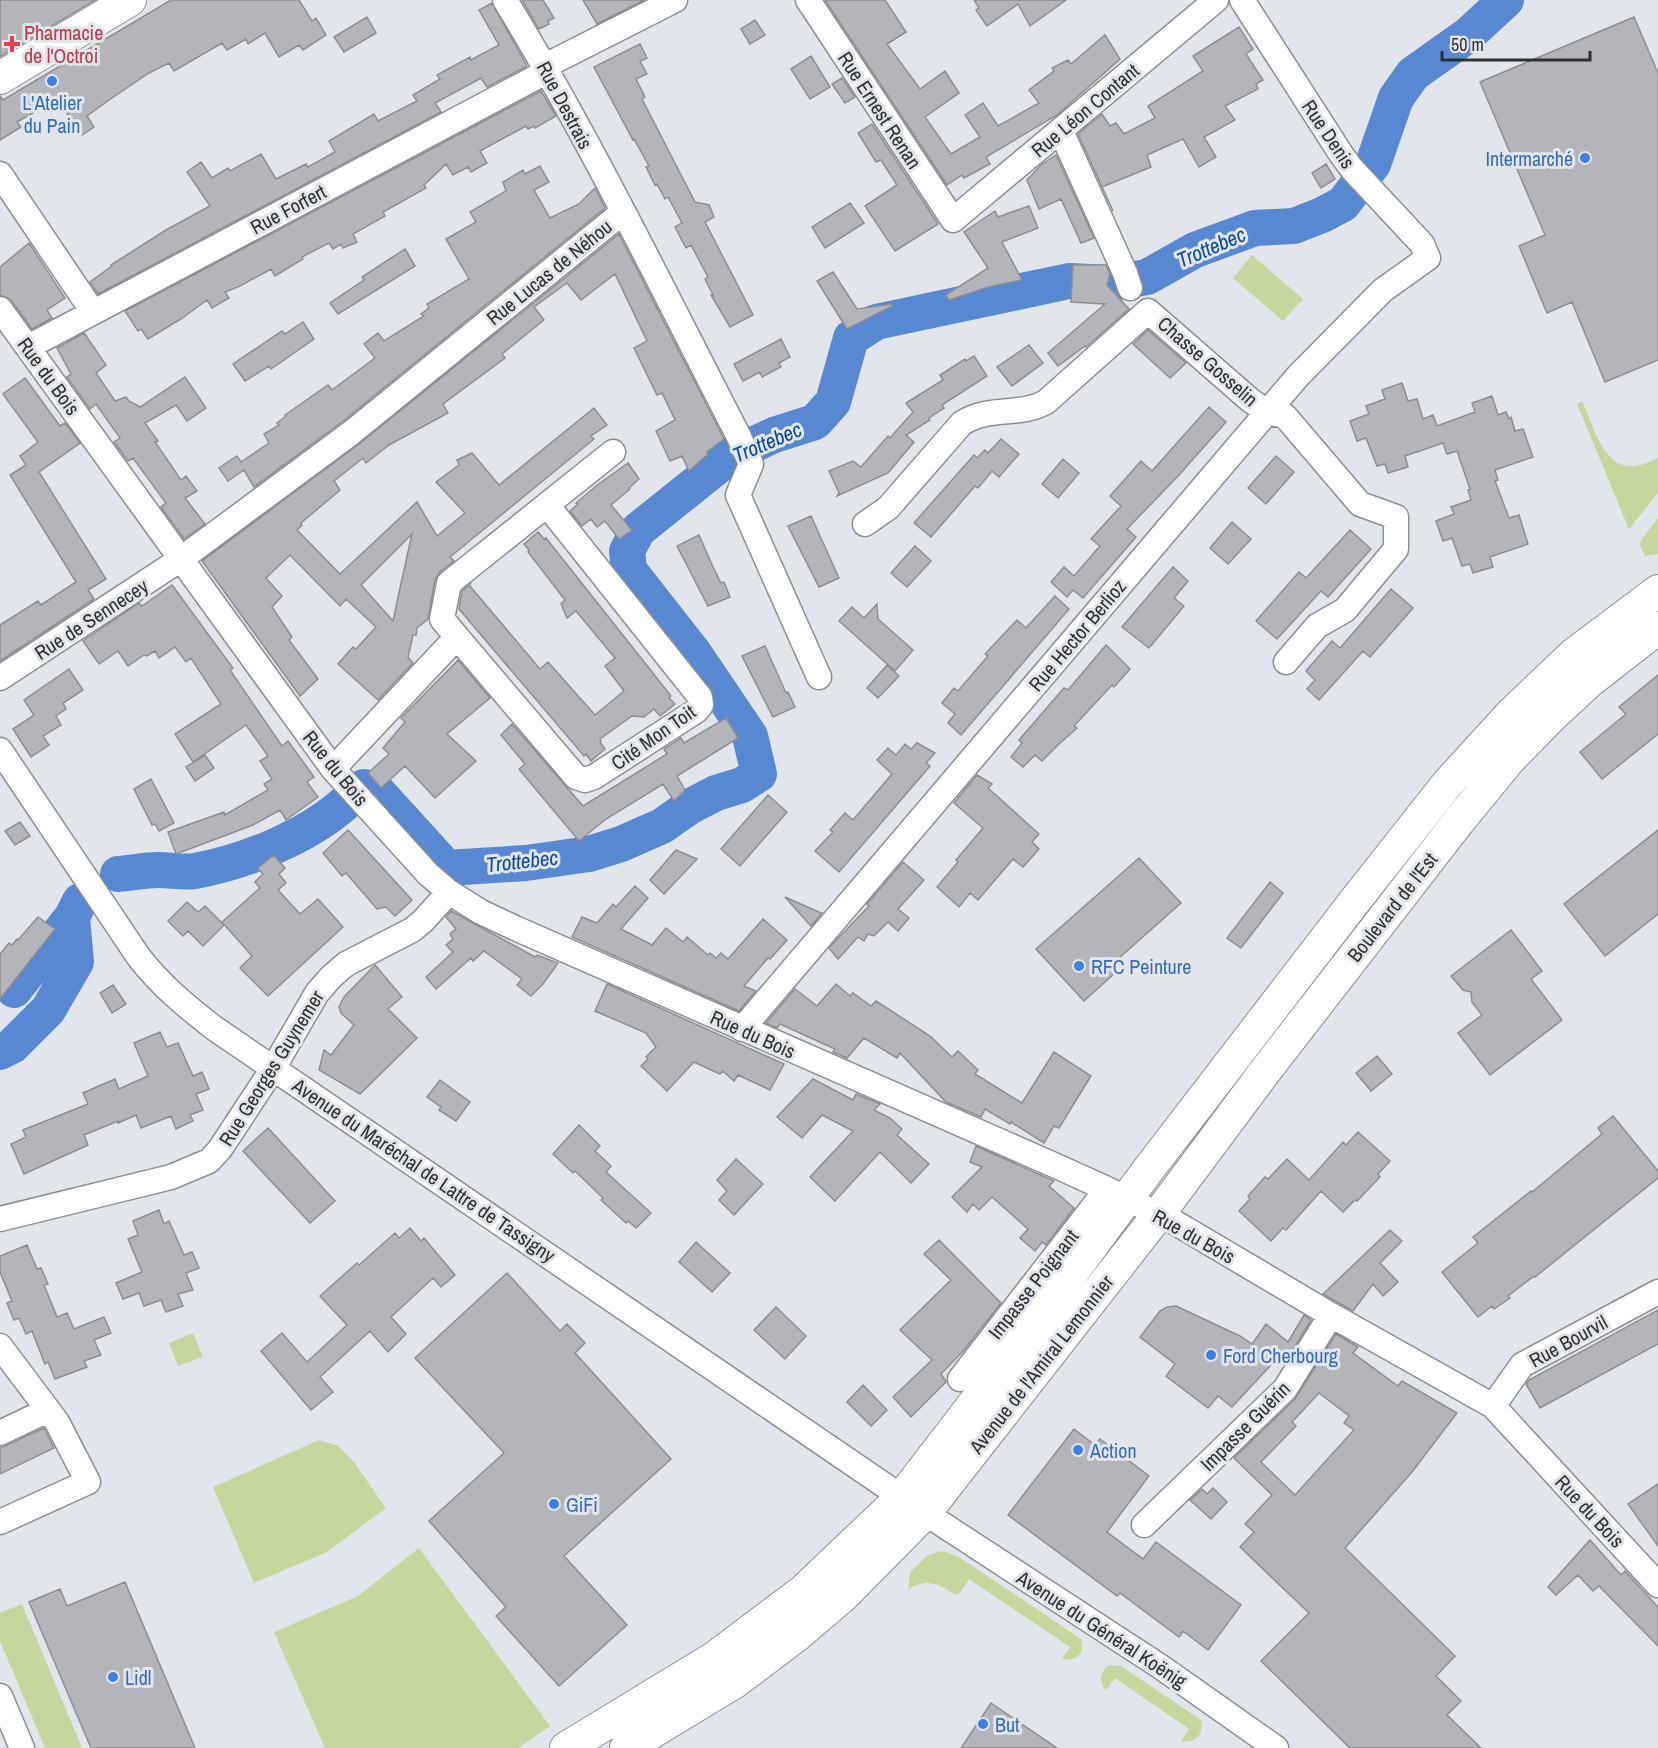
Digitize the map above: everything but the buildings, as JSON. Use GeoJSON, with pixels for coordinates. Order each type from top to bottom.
{"type":"FeatureCollection","features":[{"type":"Feature","properties":{"kind":"main road"},"geometry":{"type":"LineString","coordinates":[[0,78],[130,0]]}},
{"type":"Feature","properties":{"kind":"main road","name":"Avenue de l'Amiral Lemonnier"},"geometry":{"type":"LineString","coordinates":[[566,1748],[714,1658],[914,1505],[927,1504],[926,1482],[931,1472],[1012,1369],[1019,1355],[1020,1342],[1117,1194],[1448,783],[1511,714],[1574,654],[1658,591]]}},
{"type":"Feature","properties":{"kind":"main road","name":"Boulevard de l'Est"},"geometry":{"type":"LineString","coordinates":[[1158,1215],[1311,1012],[1509,760],[1590,681],[1658,628]]}},
{"type":"Feature","properties":{"kind":"main road","name":"Avenue de l'Amiral Lemonnier"},"geometry":{"type":"LineString","coordinates":[[626,1748],[735,1682],[823,1614],[1158,1215]]}},
{"type":"Feature","properties":{"kind":"street","name":"Rue Destrais"},"geometry":{"type":"LineString","coordinates":[[505,0],[546,68],[623,212]]}},
{"type":"Feature","properties":{"kind":"street","name":"Rue Forfert"},"geometry":{"type":"LineString","coordinates":[[28,347],[675,0]]}},
{"type":"Feature","properties":{"kind":"street","name":"Rue Ernest Renan"},"geometry":{"type":"LineString","coordinates":[[808,0],[953,220]]}},
{"type":"Feature","properties":{"kind":"street","name":"Rue Léon Contant"},"geometry":{"type":"LineString","coordinates":[[953,220],[1216,0]]}},
{"type":"Feature","properties":{"kind":"street","name":"Rue Denis"},"geometry":{"type":"LineString","coordinates":[[1242,0],[1329,137],[1352,169],[1422,244],[1428,258]]}},
{"type":"Feature","properties":{"kind":"street"},"geometry":{"type":"LineString","coordinates":[[1061,131],[1128,281]]}},
{"type":"Feature","properties":{"kind":"street"},"geometry":{"type":"LineString","coordinates":[[0,174],[93,312]]}},
{"type":"Feature","properties":{"kind":"street","name":"Rue Lucas de Néhou"},"geometry":{"type":"LineString","coordinates":[[181,559],[351,434],[623,212],[752,464],[738,495],[819,676]]}},
{"type":"Feature","properties":{"kind":"street","name":"Rue Hector Berlioz"},"geometry":{"type":"LineString","coordinates":[[742,1029],[1298,376],[1383,290],[1428,258]]}},
{"type":"Feature","properties":{"kind":"street","name":"Rue du Bois"},"geometry":{"type":"LineString","coordinates":[[0,309],[333,769],[428,874],[450,892],[481,912],[515,928],[1117,1194],[1174,1222],[1331,1315],[1493,1406],[1658,1585]]}},
{"type":"Feature","properties":{"kind":"street","name":"Chasse Gosselin"},"geometry":{"type":"LineString","coordinates":[[865,524],[888,508],[962,423],[974,416],[991,411],[1034,408],[1046,402],[1148,311],[1250,400],[1267,412],[1285,416],[1360,504],[1396,517],[1396,549],[1345,610],[1317,626],[1286,662]]}},
{"type":"Feature","properties":{"kind":"street","name":"Cité Mon Toit"},"geometry":{"type":"LineString","coordinates":[[547,505],[700,697],[701,705],[696,711],[594,777],[585,780],[576,777],[442,619],[449,583],[613,452]]}},
{"type":"Feature","properties":{"kind":"street","name":"Rue de Sennecey"},"geometry":{"type":"LineString","coordinates":[[0,678],[181,559]]}},
{"type":"Feature","properties":{"kind":"street"},"geometry":{"type":"LineString","coordinates":[[333,769],[457,637]]}},
{"type":"Feature","properties":{"kind":"street","name":"Avenue du Maréchal de Lattre de Tassigny"},"geometry":{"type":"LineString","coordinates":[[0,750],[138,956],[154,977],[181,1003],[214,1028],[914,1505]]}},
{"type":"Feature","properties":{"kind":"street","name":"Rue Georges Guynemer"},"geometry":{"type":"LineString","coordinates":[[0,1219],[171,1177],[209,1161],[220,1149],[274,1067],[301,1019],[330,976],[346,964],[412,930],[450,892]]}},
{"type":"Feature","properties":{"kind":"street","name":"Impasse Poignant"},"geometry":{"type":"LineString","coordinates":[[960,1379],[1117,1194]]}},
{"type":"Feature","properties":{"kind":"street","name":"Rue Bourvil"},"geometry":{"type":"LineString","coordinates":[[1493,1406],[1522,1365],[1658,1292]]}},
{"type":"Feature","properties":{"kind":"street","name":"Impasse Guérin"},"geometry":{"type":"LineString","coordinates":[[1144,1525],[1285,1389],[1331,1315]]}},
{"type":"Feature","properties":{"kind":"street"},"geometry":{"type":"LineString","coordinates":[[0,1346],[57,1422],[88,1482],[0,1522]]}},
{"type":"Feature","properties":{"kind":"street"},"geometry":{"type":"LineString","coordinates":[[0,1433],[48,1410]]}},
{"type":"Feature","properties":{"kind":"street","name":"Avenue du Général Koënig"},"geometry":{"type":"LineString","coordinates":[[914,1505],[1161,1667],[1276,1748]]}},
{"type":"Feature","properties":{"kind":"street"},"geometry":{"type":"LineString","coordinates":[[0,1696],[22,1748]]}},
{"type":"Feature","properties":{"kind":"green space"},"geometry":{"type":"Polygon","coordinates":[[[1252,255],[1303,299],[1283,321],[1233,278],[1252,255]]]}},
{"type":"Feature","properties":{"kind":"green space"},"geometry":{"type":"Polygon","coordinates":[[[1582,401],[1601,444],[1615,461],[1625,466],[1636,466],[1658,458],[1658,493],[1629,529],[1577,404],[1582,401]]]}},
{"type":"Feature","properties":{"kind":"green space"},"geometry":{"type":"Polygon","coordinates":[[[1658,518],[1658,554],[1645,556],[1639,543],[1658,518]]]}},
{"type":"Feature","properties":{"kind":"green space"},"geometry":{"type":"Polygon","coordinates":[[[193,1333],[203,1357],[178,1366],[169,1343],[193,1333]]]}},
{"type":"Feature","properties":{"kind":"green space"},"geometry":{"type":"Polygon","coordinates":[[[319,1440],[338,1446],[353,1461],[386,1508],[327,1552],[254,1583],[213,1487],[319,1440]]]}},
{"type":"Feature","properties":{"kind":"green space"},"geometry":{"type":"Polygon","coordinates":[[[419,1548],[550,1726],[518,1748],[325,1748],[274,1632],[358,1596],[419,1548]]]}},
{"type":"Feature","properties":{"kind":"green space"},"geometry":{"type":"Polygon","coordinates":[[[940,1551],[959,1557],[1081,1639],[1082,1648],[1079,1655],[1072,1659],[1062,1659],[1070,1647],[969,1579],[959,1594],[955,1595],[932,1583],[921,1584],[908,1590],[910,1572],[927,1556],[940,1551]]]}},
{"type":"Feature","properties":{"kind":"green space"},"geometry":{"type":"Polygon","coordinates":[[[22,1604],[82,1748],[45,1748],[0,1641],[0,1613],[22,1604]]]}},
{"type":"Feature","properties":{"kind":"green space"},"geometry":{"type":"Polygon","coordinates":[[[1109,1665],[1121,1666],[1201,1720],[1202,1725],[1198,1737],[1191,1741],[1181,1741],[1189,1729],[1115,1678],[1106,1690],[1101,1677],[1109,1665]]]}},
{"type":"Feature","properties":{"kind":"waterway","name":"Trottebec"},"geometry":{"type":"LineString","coordinates":[[364,787],[376,790],[447,868],[526,863],[589,854],[621,844],[662,826],[689,807],[716,793],[742,785],[759,774],[750,736],[694,653],[629,570],[627,551],[638,530],[733,454],[774,435],[815,422],[833,402],[851,338],[876,322],[1069,281],[1112,283],[1147,277],[1195,250],[1255,228],[1294,226],[1343,204],[1373,164],[1396,98],[1413,74],[1468,35],[1506,0]]}},
{"type":"Feature","properties":{"kind":"waterway","name":"Trottebec"},"geometry":{"type":"LineString","coordinates":[[118,874],[154,870],[191,872],[234,861],[294,837],[313,827],[345,803]]}},
{"type":"Feature","properties":{"kind":"waterway","name":"Trottebec"},"geometry":{"type":"LineString","coordinates":[[0,1052],[12,1046],[48,1010],[76,962],[72,917],[80,901]]}},
{"type":"Feature","properties":{"kind":"waterway"},"geometry":{"type":"LineString","coordinates":[[14,990],[72,917]]}},
{"type":"Feature","properties":{"kind":"place","name":"Pharmacie de l'Octroi"},"geometry":{"type":"Point","coordinates":[12,44]}},
{"type":"Feature","properties":{"kind":"place","name":"L'Atelier du Pain"},"geometry":{"type":"Point","coordinates":[52,81]}},
{"type":"Feature","properties":{"kind":"place","name":"Intermarché"},"geometry":{"type":"Point","coordinates":[1585,158]}},
{"type":"Feature","properties":{"kind":"place","name":"RFC Peinture"},"geometry":{"type":"Point","coordinates":[1079,966]}},
{"type":"Feature","properties":{"kind":"place","name":"Ford Cherbourg"},"geometry":{"type":"Point","coordinates":[1211,1355]}},
{"type":"Feature","properties":{"kind":"place","name":"Action"},"geometry":{"type":"Point","coordinates":[1078,1450]}},
{"type":"Feature","properties":{"kind":"place","name":"GiFi"},"geometry":{"type":"Point","coordinates":[554,1504]}},
{"type":"Feature","properties":{"kind":"place","name":"Lidl"},"geometry":{"type":"Point","coordinates":[113,1677]}},
{"type":"Feature","properties":{"kind":"place","name":"But"},"geometry":{"type":"Point","coordinates":[983,1724]}}]}
